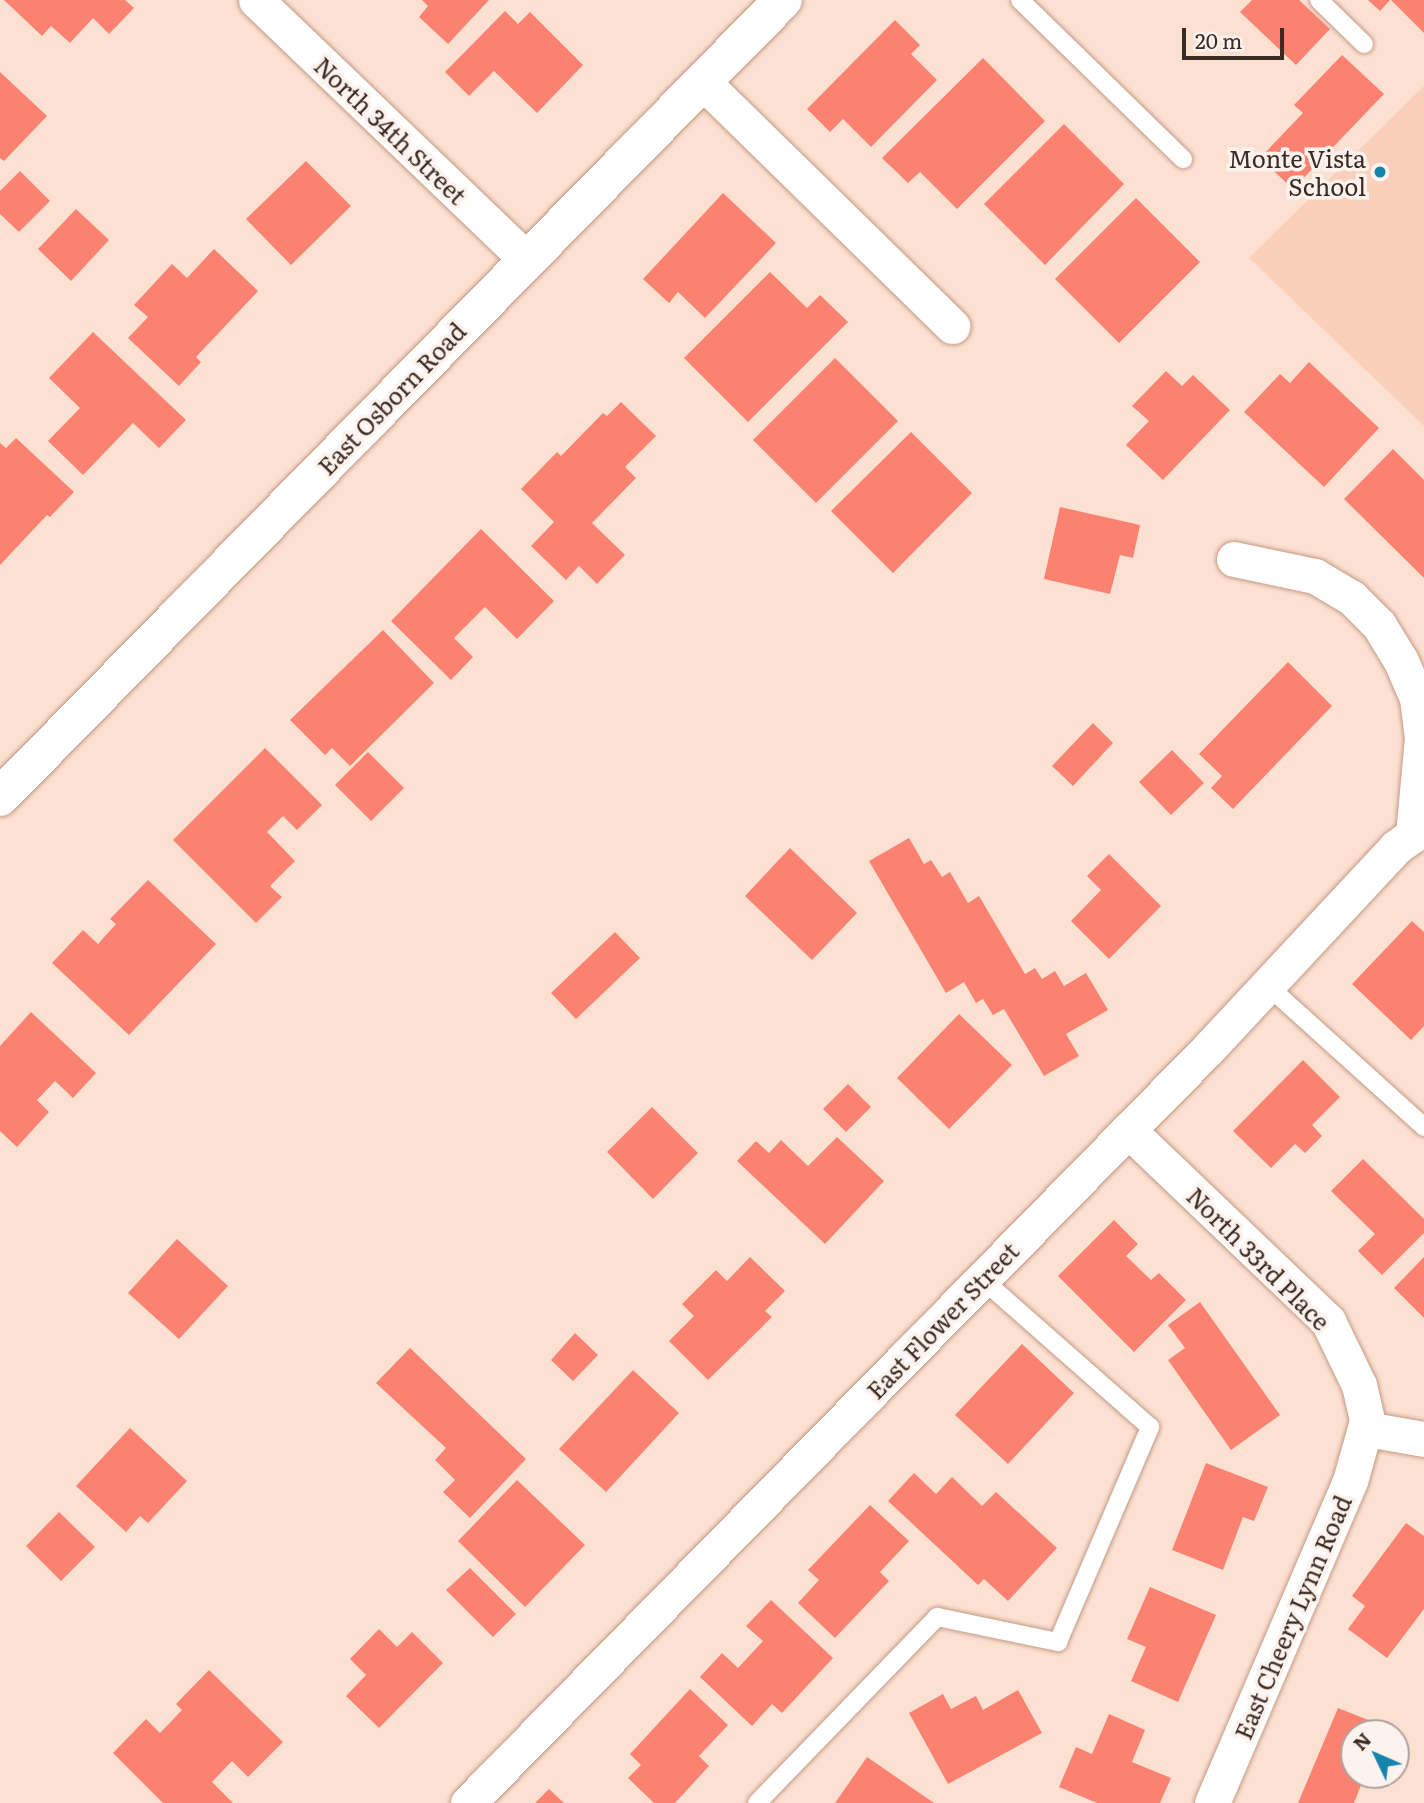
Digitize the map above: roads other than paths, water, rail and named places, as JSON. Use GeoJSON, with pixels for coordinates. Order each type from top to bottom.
{"type":"FeatureCollection","features":[{"type":"Feature","properties":{"kind":"main road","name":"East Osborn Road"},"geometry":{"type":"LineString","coordinates":[[0,797],[783,0]]}},
{"type":"Feature","properties":{"kind":"street","name":"North 34th Street"},"geometry":{"type":"LineString","coordinates":[[256,0],[527,260]]}},
{"type":"Feature","properties":{"kind":"street"},"geometry":{"type":"LineString","coordinates":[[703,82],[952,326]]}},
{"type":"Feature","properties":{"kind":"street"},"geometry":{"type":"LineString","coordinates":[[1234,559],[1315,576],[1352,598],[1379,625],[1401,661],[1417,698],[1422,738],[1419,835]]}},
{"type":"Feature","properties":{"kind":"street","name":"East Flower Street"},"geometry":{"type":"LineString","coordinates":[[468,1803],[1128,1130],[1396,847],[1419,835]]}},
{"type":"Feature","properties":{"kind":"street","name":"North 33rd Place"},"geometry":{"type":"LineString","coordinates":[[1128,1130],[1328,1321],[1359,1385],[1367,1429]]}},
{"type":"Feature","properties":{"kind":"street"},"geometry":{"type":"LineString","coordinates":[[1367,1429],[1424,1439]]}},
{"type":"Feature","properties":{"kind":"street","name":"East Cheery Lynn Road"},"geometry":{"type":"LineString","coordinates":[[1212,1803],[1350,1481],[1367,1429]]}},
{"type":"Feature","properties":{"kind":"lane"},"geometry":{"type":"LineString","coordinates":[[1020,0],[1183,159]]}},
{"type":"Feature","properties":{"kind":"lane"},"geometry":{"type":"LineString","coordinates":[[1319,0],[1364,44]]}},
{"type":"Feature","properties":{"kind":"lane"},"geometry":{"type":"LineString","coordinates":[[1267,985],[1424,1127]]}},
{"type":"Feature","properties":{"kind":"lane"},"geometry":{"type":"LineString","coordinates":[[757,1803],[937,1617],[1058,1642],[1069,1617],[1150,1427],[982,1279]]}},
{"type":"Feature","properties":{"kind":"place","name":"Monte Vista School"},"geometry":{"type":"Point","coordinates":[1380,172]}}]}
